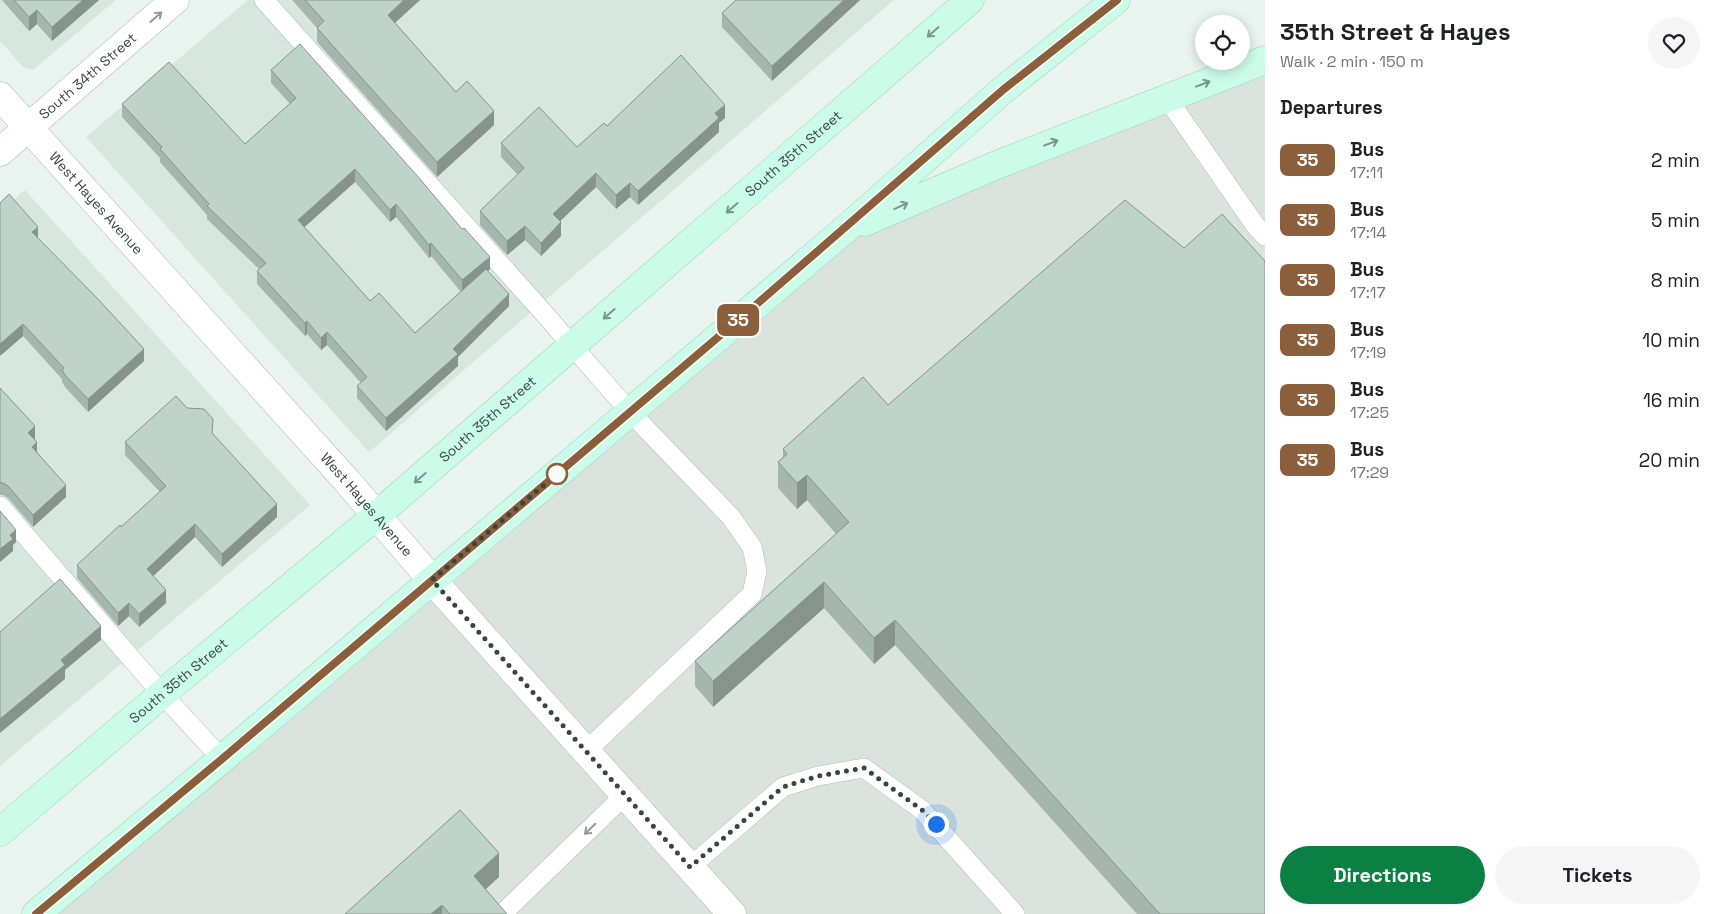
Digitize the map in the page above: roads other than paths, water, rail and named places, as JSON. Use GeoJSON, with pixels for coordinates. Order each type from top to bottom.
{"type":"FeatureCollection","features":[{"type":"Feature","properties":{"kind":"main road","name":"South 35th Street"},"geometry":{"type":"LineString","coordinates":[[0,832],[377,515],[970,0]]}},
{"type":"Feature","properties":{"kind":"main road"},"geometry":{"type":"LineString","coordinates":[[36,914],[222,759],[841,233],[1004,89],[1116,0]]}},
{"type":"Feature","properties":{"kind":"main road"},"geometry":{"type":"LineString","coordinates":[[841,233],[994,166],[1265,60]]}},
{"type":"Feature","properties":{"kind":"street","name":"South 34th Street"},"geometry":{"type":"LineString","coordinates":[[0,152],[175,0]]}},
{"type":"Feature","properties":{"kind":"street","name":"West Hayes Avenue"},"geometry":{"type":"LineString","coordinates":[[0,96],[377,515],[432,580],[732,914]]}},
{"type":"Feature","properties":{"kind":"lane"},"geometry":{"type":"LineString","coordinates":[[264,0],[630,412],[731,517],[752,547],[757,571],[752,594],[586,751]]}},
{"type":"Feature","properties":{"kind":"lane"},"geometry":{"type":"LineString","coordinates":[[1167,98],[1255,225],[1265,236]]}},
{"type":"Feature","properties":{"kind":"lane"},"geometry":{"type":"LineString","coordinates":[[0,506],[162,694],[222,759]]}},
{"type":"Feature","properties":{"kind":"lane"},"geometry":{"type":"LineString","coordinates":[[690,867],[783,787],[818,776],[864,768],[922,810],[1015,914]]}},
{"type":"Feature","properties":{"kind":"lane"},"geometry":{"type":"LineString","coordinates":[[502,914],[625,795]]}}]}
